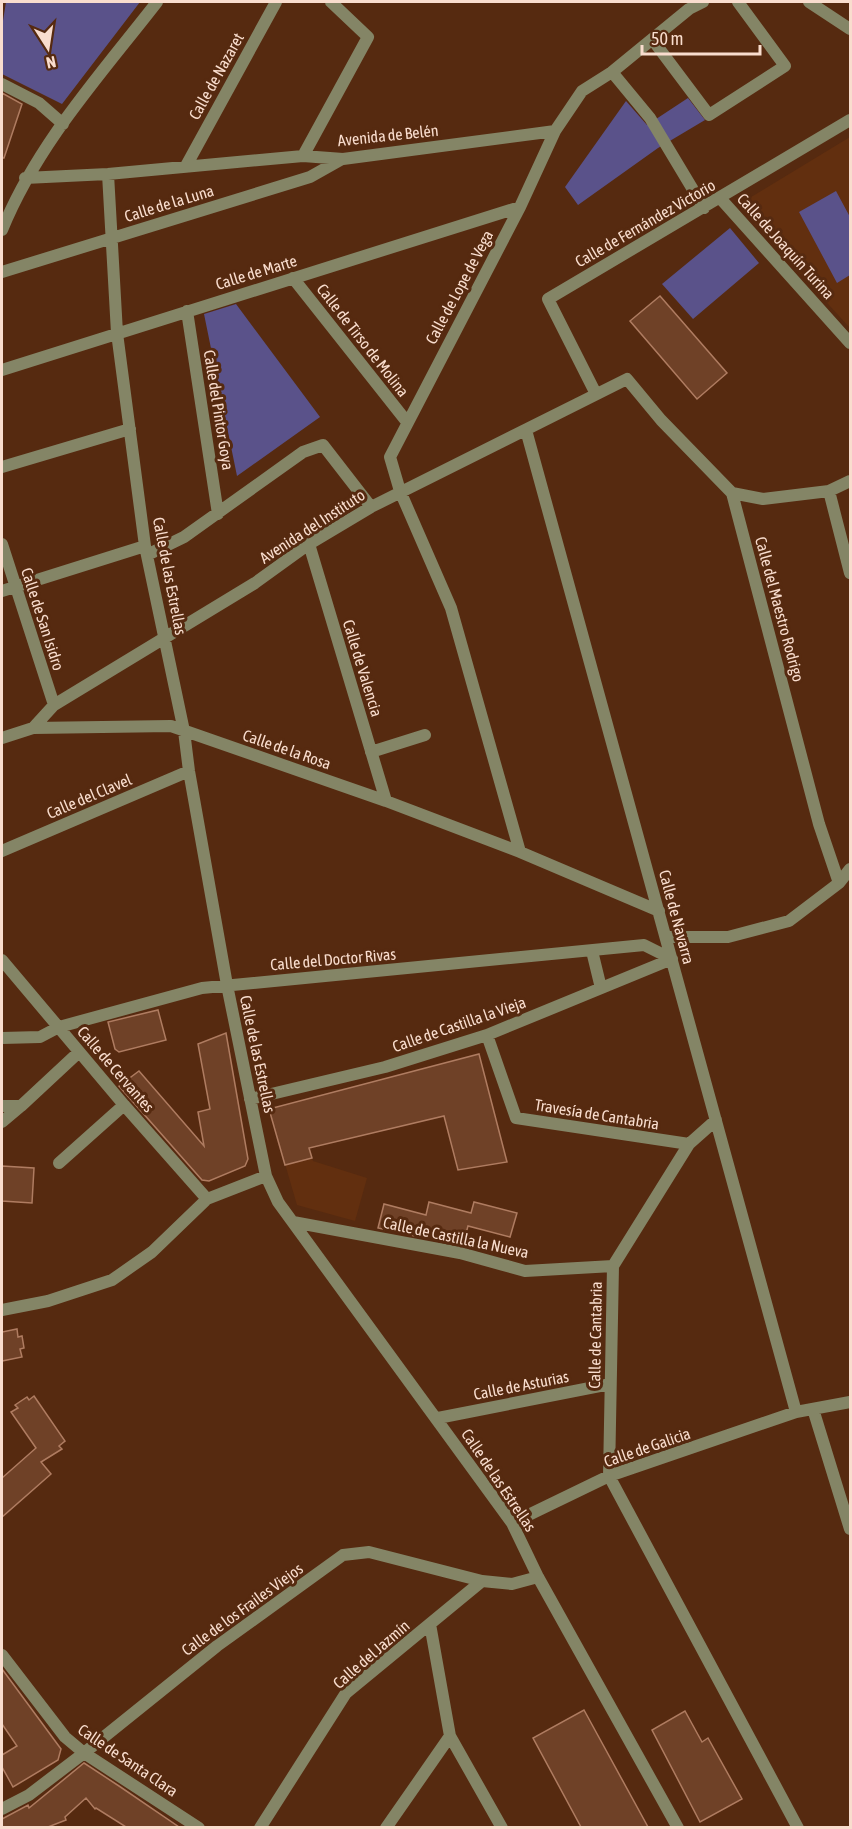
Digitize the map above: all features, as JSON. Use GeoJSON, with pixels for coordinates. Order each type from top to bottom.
{"type":"FeatureCollection","features":[{"type":"Feature","properties":{"kind":"street"},"geometry":{"type":"LineString","coordinates":[[2,230],[6,206],[43,150],[157,2]]}},
{"type":"Feature","properties":{"kind":"street","name":"Calle de Nazaret"},"geometry":{"type":"LineString","coordinates":[[186,166],[276,2]]}},
{"type":"Feature","properties":{"kind":"street"},"geometry":{"type":"LineString","coordinates":[[303,156],[368,37],[331,2]]}},
{"type":"Feature","properties":{"kind":"street"},"geometry":{"type":"LineString","coordinates":[[555,131],[582,92],[612,72],[652,39],[686,5],[703,2]]}},
{"type":"Feature","properties":{"kind":"street"},"geometry":{"type":"LineString","coordinates":[[652,39],[710,115],[785,66],[738,2]]}},
{"type":"Feature","properties":{"kind":"street"},"geometry":{"type":"LineString","coordinates":[[809,2],[850,28]]}},
{"type":"Feature","properties":{"kind":"street"},"geometry":{"type":"LineString","coordinates":[[612,72],[650,118],[704,208]]}},
{"type":"Feature","properties":{"kind":"street"},"geometry":{"type":"LineString","coordinates":[[2,84],[39,103],[63,124]]}},
{"type":"Feature","properties":{"kind":"street","name":"Calle de Fernández Victorio"},"geometry":{"type":"LineString","coordinates":[[596,394],[548,299],[850,120]]}},
{"type":"Feature","properties":{"kind":"street","name":"Avenida de Belén"},"geometry":{"type":"LineString","coordinates":[[25,178],[108,174],[303,156],[343,159],[555,131]]}},
{"type":"Feature","properties":{"kind":"street","name":"Calle de Lope de Vega"},"geometry":{"type":"LineString","coordinates":[[400,491],[390,457],[520,207],[555,131]]}},
{"type":"Feature","properties":{"kind":"street","name":"Calle de la Luna"},"geometry":{"type":"LineString","coordinates":[[2,272],[310,177],[343,159]]}},
{"type":"Feature","properties":{"kind":"street","name":"Calle de las Estrellas"},"geometry":{"type":"LineString","coordinates":[[108,174],[117,333],[146,550],[184,731],[226,985],[266,1176],[278,1202],[438,1418],[512,1523],[538,1577],[678,1827]]}},
{"type":"Feature","properties":{"kind":"street","name":"Calle de Joaquín Turina"},"geometry":{"type":"LineString","coordinates":[[720,198],[850,343]]}},
{"type":"Feature","properties":{"kind":"street","name":"Calle de Marte"},"geometry":{"type":"LineString","coordinates":[[2,370],[520,207]]}},
{"type":"Feature","properties":{"kind":"street","name":"Calle de Tirso de Molina"},"geometry":{"type":"LineString","coordinates":[[293,278],[407,423]]}},
{"type":"Feature","properties":{"kind":"street","name":"Calle del Pintor Goya"},"geometry":{"type":"LineString","coordinates":[[188,311],[218,513]]}},
{"type":"Feature","properties":{"kind":"street","name":"Avenida del Instituto"},"geometry":{"type":"LineString","coordinates":[[33,728],[54,705],[255,583],[309,544],[371,507],[627,379]]}},
{"type":"Feature","properties":{"kind":"street","name":"Calle del Maestro Rodrigo"},"geometry":{"type":"LineString","coordinates":[[627,379],[661,420],[732,493],[819,824],[839,883]]}},
{"type":"Feature","properties":{"kind":"street"},"geometry":{"type":"LineString","coordinates":[[2,467],[130,429]]}},
{"type":"Feature","properties":{"kind":"street","name":"Calle de Navarra"},"geometry":{"type":"LineString","coordinates":[[526,430],[796,1412]]}},
{"type":"Feature","properties":{"kind":"street"},"geometry":{"type":"LineString","coordinates":[[2,591],[184,537],[303,452],[323,445],[371,507]]}},
{"type":"Feature","properties":{"kind":"street"},"geometry":{"type":"LineString","coordinates":[[732,493],[763,500],[830,491],[850,481]]}},
{"type":"Feature","properties":{"kind":"street"},"geometry":{"type":"LineString","coordinates":[[400,491],[451,608],[520,852]]}},
{"type":"Feature","properties":{"kind":"street"},"geometry":{"type":"LineString","coordinates":[[830,491],[850,573]]}},
{"type":"Feature","properties":{"kind":"street","name":"Calle de San Isidro"},"geometry":{"type":"LineString","coordinates":[[2,544],[54,705]]}},
{"type":"Feature","properties":{"kind":"street","name":"Calle de Valencia"},"geometry":{"type":"LineString","coordinates":[[309,544],[386,801]]}},
{"type":"Feature","properties":{"kind":"street","name":"Calle de la Rosa"},"geometry":{"type":"LineString","coordinates":[[33,728],[171,726],[386,801],[520,852],[659,911]]}},
{"type":"Feature","properties":{"kind":"street"},"geometry":{"type":"LineString","coordinates":[[2,738],[33,728]]}},
{"type":"Feature","properties":{"kind":"street"},"geometry":{"type":"LineString","coordinates":[[371,752],[425,735]]}},
{"type":"Feature","properties":{"kind":"street","name":"Calle del Clavel"},"geometry":{"type":"LineString","coordinates":[[2,851],[189,771]]}},
{"type":"Feature","properties":{"kind":"street"},"geometry":{"type":"LineString","coordinates":[[666,937],[728,937],[789,921],[839,883],[850,869]]}},
{"type":"Feature","properties":{"kind":"street","name":"Calle del Doctor Rivas"},"geometry":{"type":"LineString","coordinates":[[2,1038],[40,1037],[59,1027],[202,988],[226,985],[644,945],[672,959]]}},
{"type":"Feature","properties":{"kind":"street"},"geometry":{"type":"LineString","coordinates":[[592,951],[601,988]]}},
{"type":"Feature","properties":{"kind":"street","name":"Calle de Castilla la Vieja"},"geometry":{"type":"LineString","coordinates":[[250,1099],[385,1067],[487,1035],[672,959]]}},
{"type":"Feature","properties":{"kind":"street","name":"Calle de Cervantes"},"geometry":{"type":"LineString","coordinates":[[2,960],[124,1105],[207,1199]]}},
{"type":"Feature","properties":{"kind":"street","name":"Travesía de Cantabria"},"geometry":{"type":"LineString","coordinates":[[487,1035],[516,1118],[689,1144]]}},
{"type":"Feature","properties":{"kind":"street"},"geometry":{"type":"LineString","coordinates":[[2,1122],[79,1052]]}},
{"type":"Feature","properties":{"kind":"street"},"geometry":{"type":"LineString","coordinates":[[59,1164],[124,1105]]}},
{"type":"Feature","properties":{"kind":"street"},"geometry":{"type":"LineString","coordinates":[[2,1106],[21,1106]]}},
{"type":"Feature","properties":{"kind":"street","name":"Calle de Cantabria"},"geometry":{"type":"LineString","coordinates":[[609,1476],[613,1266],[689,1144],[716,1120]]}},
{"type":"Feature","properties":{"kind":"street"},"geometry":{"type":"LineString","coordinates":[[2,1310],[48,1301],[112,1280],[152,1252],[207,1199],[266,1176]]}},
{"type":"Feature","properties":{"kind":"street","name":"Calle de Castilla la Nueva"},"geometry":{"type":"LineString","coordinates":[[293,1222],[460,1253],[525,1271],[613,1266]]}},
{"type":"Feature","properties":{"kind":"street","name":"Calle de Asturias"},"geometry":{"type":"LineString","coordinates":[[438,1418],[610,1384]]}},
{"type":"Feature","properties":{"kind":"street","name":"Calle de Galicia"},"geometry":{"type":"LineString","coordinates":[[512,1523],[609,1476],[796,1412],[850,1402]]}},
{"type":"Feature","properties":{"kind":"street"},"geometry":{"type":"LineString","coordinates":[[813,1409],[850,1529]]}},
{"type":"Feature","properties":{"kind":"street"},"geometry":{"type":"LineString","coordinates":[[609,1476],[798,1827]]}},
{"type":"Feature","properties":{"kind":"street","name":"Calle de los Frailes Viejos"},"geometry":{"type":"LineString","coordinates":[[2,1809],[28,1795],[217,1646],[343,1555],[369,1552],[482,1581],[512,1584],[538,1577]]}},
{"type":"Feature","properties":{"kind":"street","name":"Calle del Jazmín"},"geometry":{"type":"LineString","coordinates":[[260,1827],[346,1693],[482,1581]]}},
{"type":"Feature","properties":{"kind":"street"},"geometry":{"type":"LineString","coordinates":[[430,1624],[450,1736],[502,1827]]}},
{"type":"Feature","properties":{"kind":"street","name":"Calle de Santa Clara"},"geometry":{"type":"LineString","coordinates":[[2,1655],[65,1737],[84,1753],[199,1827]]}},
{"type":"Feature","properties":{"kind":"street"},"geometry":{"type":"LineString","coordinates":[[386,1827],[450,1736]]}},
{"type":"Feature","properties":{"kind":"shaded area"},"geometry":{"type":"Polygon","coordinates":[[[6,2],[140,2],[62,104],[2,74],[2,27],[6,2]]]}},
{"type":"Feature","properties":{"kind":"shaded area"},"geometry":{"type":"Polygon","coordinates":[[[688,98],[705,120],[658,148],[578,205],[565,187],[626,101],[647,125],[688,98]]]}},
{"type":"Feature","properties":{"kind":"shaded area"},"geometry":{"type":"Polygon","coordinates":[[[850,137],[850,328],[738,205],[850,137]]]}},
{"type":"Feature","properties":{"kind":"shaded area"},"geometry":{"type":"Polygon","coordinates":[[[836,191],[850,217],[850,275],[837,283],[799,212],[836,191]]]}},
{"type":"Feature","properties":{"kind":"shaded area"},"geometry":{"type":"Polygon","coordinates":[[[730,228],[759,263],[693,319],[662,284],[730,228]]]}},
{"type":"Feature","properties":{"kind":"shaded area"},"geometry":{"type":"Polygon","coordinates":[[[236,304],[320,417],[237,476],[204,314],[236,304]]]}},
{"type":"Feature","properties":{"kind":"shaded area"},"geometry":{"type":"Polygon","coordinates":[[[417,1071],[309,1148],[313,1161],[367,1178],[355,1221],[297,1205],[269,1109],[417,1071]]]}},
{"type":"Feature","properties":{"kind":"building"},"geometry":{"type":"Polygon","coordinates":[[[2,93],[22,104],[4,158],[2,158],[2,93]]]}},
{"type":"Feature","properties":{"kind":"building"},"geometry":{"type":"Polygon","coordinates":[[[660,296],[727,373],[697,399],[630,321],[660,296]]]}},
{"type":"Feature","properties":{"kind":"building"},"geometry":{"type":"Polygon","coordinates":[[[158,1010],[166,1040],[119,1052],[115,1049],[108,1022],[158,1010]]]}},
{"type":"Feature","properties":{"kind":"building"},"geometry":{"type":"Polygon","coordinates":[[[226,1033],[248,1159],[245,1166],[209,1181],[202,1180],[119,1086],[139,1071],[204,1146],[198,1112],[210,1109],[198,1044],[226,1033]]]}},
{"type":"Feature","properties":{"kind":"building"},"geometry":{"type":"Polygon","coordinates":[[[479,1054],[507,1162],[458,1170],[444,1116],[309,1148],[312,1158],[285,1165],[269,1109],[479,1054]]]}},
{"type":"Feature","properties":{"kind":"building"},"geometry":{"type":"Polygon","coordinates":[[[2,1166],[34,1168],[32,1203],[2,1201],[2,1166]]]}},
{"type":"Feature","properties":{"kind":"building"},"geometry":{"type":"Polygon","coordinates":[[[429,1202],[471,1213],[474,1202],[517,1213],[510,1237],[468,1226],[465,1237],[423,1227],[420,1237],[378,1228],[384,1204],[426,1215],[429,1202]]]}},
{"type":"Feature","properties":{"kind":"building"},"geometry":{"type":"Polygon","coordinates":[[[17,1329],[18,1337],[22,1336],[24,1348],[20,1349],[22,1357],[2,1361],[2,1332],[17,1329]]]}},
{"type":"Feature","properties":{"kind":"building"},"geometry":{"type":"Polygon","coordinates":[[[34,1396],[65,1441],[59,1446],[62,1449],[41,1462],[51,1474],[2,1517],[2,1478],[36,1448],[11,1412],[18,1408],[15,1405],[27,1397],[29,1400],[34,1396]]]}},
{"type":"Feature","properties":{"kind":"building"},"geometry":{"type":"Polygon","coordinates":[[[2,1669],[61,1749],[58,1760],[13,1787],[2,1767],[2,1755],[17,1746],[2,1724],[2,1669]]]}},
{"type":"Feature","properties":{"kind":"building"},"geometry":{"type":"Polygon","coordinates":[[[584,1710],[648,1827],[581,1827],[533,1738],[584,1710]]]}},
{"type":"Feature","properties":{"kind":"building"},"geometry":{"type":"Polygon","coordinates":[[[685,1711],[702,1742],[708,1738],[742,1799],[700,1822],[652,1730],[685,1711]]]}},
{"type":"Feature","properties":{"kind":"building"},"geometry":{"type":"Polygon","coordinates":[[[84,1763],[179,1827],[126,1827],[95,1809],[86,1798],[65,1817],[66,1820],[48,1827],[2,1827],[2,1819],[28,1805],[29,1808],[84,1763]]]}}]}
